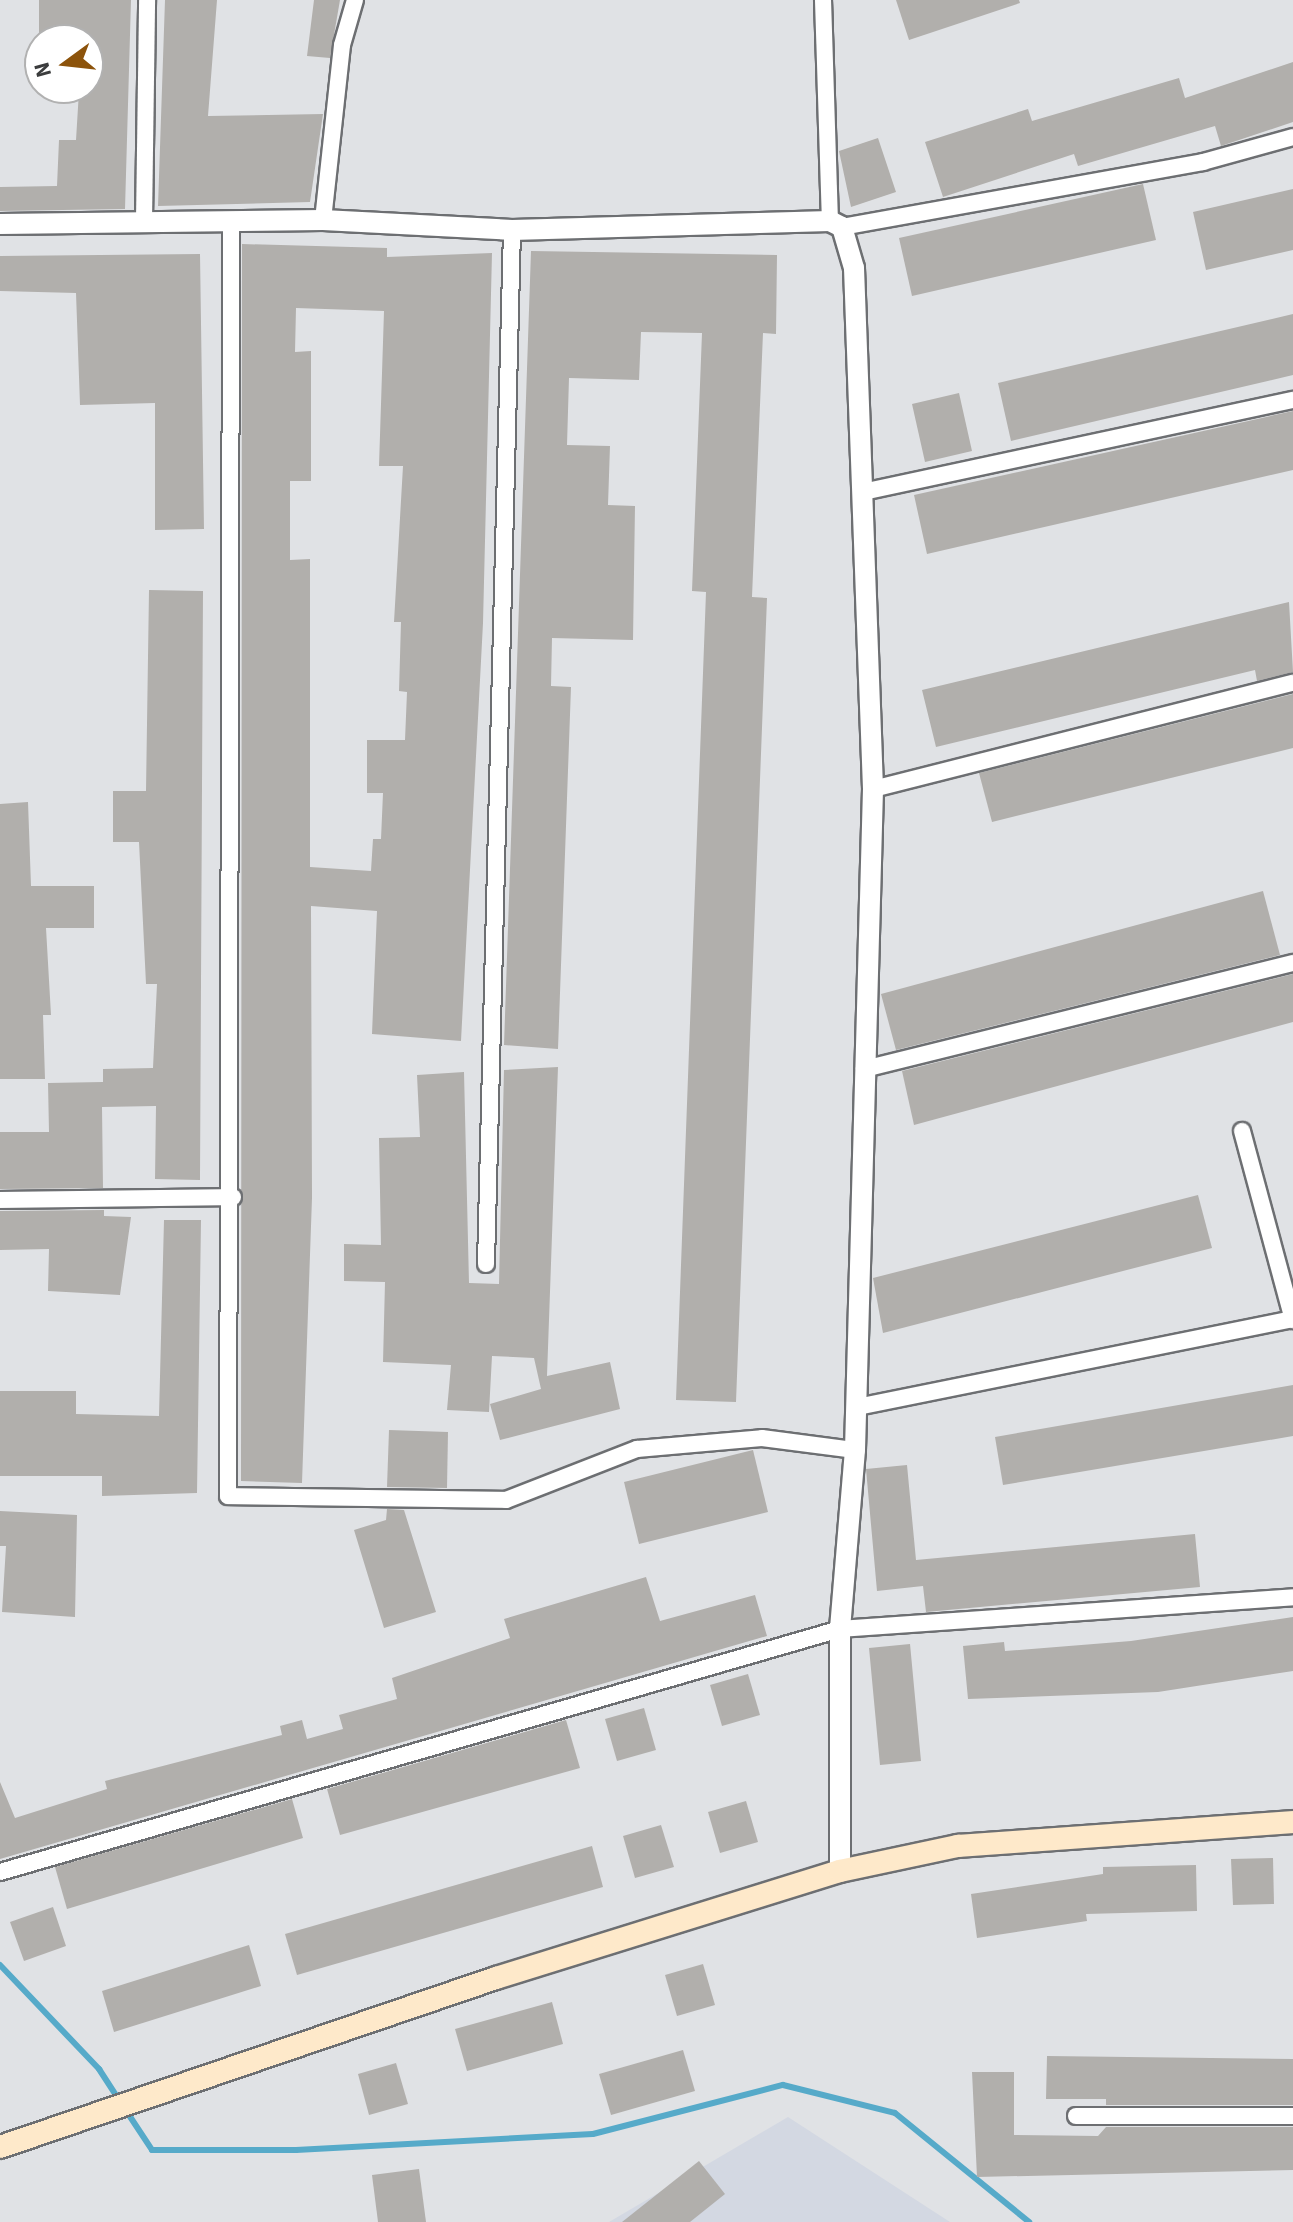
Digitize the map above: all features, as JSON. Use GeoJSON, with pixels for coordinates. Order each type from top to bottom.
{"type":"FeatureCollection","features":[{"type":"Feature","properties":{"kind":"main road"},"geometry":{"type":"LineString","coordinates":[[0,2147],[496,1978],[840,1871],[958,1846],[1293,1822]]}},
{"type":"Feature","properties":{"kind":"street"},"geometry":{"type":"LineString","coordinates":[[144,222],[147,0]]}},
{"type":"Feature","properties":{"kind":"street"},"geometry":{"type":"LineString","coordinates":[[323,220],[342,45],[355,0]]}},
{"type":"Feature","properties":{"kind":"street"},"geometry":{"type":"LineString","coordinates":[[823,0],[836,224],[854,268],[873,789],[857,1407],[840,1629],[840,1871]]}},
{"type":"Feature","properties":{"kind":"street"},"geometry":{"type":"LineString","coordinates":[[0,224],[323,220],[512,230],[836,224],[1203,162],[1293,137]]}},
{"type":"Feature","properties":{"kind":"street"},"geometry":{"type":"LineString","coordinates":[[231,222],[233,1197],[228,1496],[506,1500],[637,1449],[762,1438],[855,1450]]}},
{"type":"Feature","properties":{"kind":"street"},"geometry":{"type":"LineString","coordinates":[[486,1264],[512,230]]}},
{"type":"Feature","properties":{"kind":"street"},"geometry":{"type":"LineString","coordinates":[[863,492],[1293,400]]}},
{"type":"Feature","properties":{"kind":"street"},"geometry":{"type":"LineString","coordinates":[[873,789],[1293,683]]}},
{"type":"Feature","properties":{"kind":"street"},"geometry":{"type":"LineString","coordinates":[[864,1069],[1293,963]]}},
{"type":"Feature","properties":{"kind":"street"},"geometry":{"type":"LineString","coordinates":[[857,1407],[1293,1319],[1242,1131]]}},
{"type":"Feature","properties":{"kind":"street"},"geometry":{"type":"LineString","coordinates":[[0,1200],[233,1197]]}},
{"type":"Feature","properties":{"kind":"street"},"geometry":{"type":"LineString","coordinates":[[0,1872],[840,1629],[1293,1597]]}},
{"type":"Feature","properties":{"kind":"street"},"geometry":{"type":"LineString","coordinates":[[1076,2116],[1293,2116]]}},
{"type":"Feature","properties":{"kind":"shaded area"},"geometry":{"type":"Polygon","coordinates":[[[788,2117],[950,2222],[609,2222],[788,2117]]]}},
{"type":"Feature","properties":{"kind":"building"},"geometry":{"type":"Polygon","coordinates":[[[39,0],[131,0],[125,209],[0,211],[0,187],[57,186],[59,140],[76,140],[78,104],[104,104],[104,24],[39,24],[39,0]]]}},
{"type":"Feature","properties":{"kind":"building"},"geometry":{"type":"Polygon","coordinates":[[[165,0],[217,0],[208,116],[323,114],[310,202],[158,206],[165,0]]]}},
{"type":"Feature","properties":{"kind":"building"},"geometry":{"type":"Polygon","coordinates":[[[314,0],[340,0],[330,58],[307,56],[314,0]]]}},
{"type":"Feature","properties":{"kind":"building"},"geometry":{"type":"Polygon","coordinates":[[[896,0],[1019,0],[1020,3],[909,40],[896,0]]]}},
{"type":"Feature","properties":{"kind":"building"},"geometry":{"type":"Polygon","coordinates":[[[1293,62],[1293,122],[1221,146],[1215,126],[1078,166],[1074,154],[943,197],[925,142],[1028,109],[1032,121],[1179,78],[1185,98],[1293,62]]]}},
{"type":"Feature","properties":{"kind":"building"},"geometry":{"type":"Polygon","coordinates":[[[878,138],[896,192],[851,207],[839,151],[878,138]]]}},
{"type":"Feature","properties":{"kind":"building"},"geometry":{"type":"Polygon","coordinates":[[[1143,184],[1156,240],[912,296],[899,238],[1143,184]]]}},
{"type":"Feature","properties":{"kind":"building"},"geometry":{"type":"Polygon","coordinates":[[[1293,189],[1293,250],[1206,270],[1193,212],[1293,189]]]}},
{"type":"Feature","properties":{"kind":"building"},"geometry":{"type":"Polygon","coordinates":[[[242,244],[387,248],[387,257],[492,253],[483,623],[461,1041],[372,1034],[377,911],[311,906],[312,1198],[302,1483],[241,1481],[242,244]],[[296,308],[295,352],[311,351],[311,481],[290,481],[290,560],[310,559],[310,867],[371,871],[373,839],[381,839],[383,793],[367,793],[367,740],[405,740],[407,692],[399,691],[401,622],[394,622],[403,466],[379,466],[384,311],[296,308]]]}},
{"type":"Feature","properties":{"kind":"building"},"geometry":{"type":"Polygon","coordinates":[[[531,251],[777,255],[776,334],[763,333],[752,597],[767,598],[736,1402],[676,1400],[706,592],[692,591],[702,333],[641,332],[639,380],[569,378],[567,445],[610,446],[608,505],[635,506],[633,640],[552,638],[551,686],[571,687],[558,1049],[504,1045],[531,251]]]}},
{"type":"Feature","properties":{"kind":"building"},"geometry":{"type":"Polygon","coordinates":[[[200,254],[204,529],[155,530],[155,403],[80,405],[76,293],[0,291],[0,256],[200,254]]]}},
{"type":"Feature","properties":{"kind":"building"},"geometry":{"type":"Polygon","coordinates":[[[1293,314],[1293,375],[1011,441],[998,383],[1293,314]]]}},
{"type":"Feature","properties":{"kind":"building"},"geometry":{"type":"Polygon","coordinates":[[[959,393],[972,451],[925,462],[912,404],[959,393]]]}},
{"type":"Feature","properties":{"kind":"building"},"geometry":{"type":"Polygon","coordinates":[[[1293,411],[1293,470],[927,554],[914,495],[1293,411]]]}},
{"type":"Feature","properties":{"kind":"building"},"geometry":{"type":"Polygon","coordinates":[[[149,590],[203,591],[200,1180],[155,1179],[156,1106],[102,1107],[103,1188],[0,1189],[0,1132],[49,1132],[48,1083],[103,1082],[103,1069],[153,1068],[157,984],[146,984],[139,842],[113,842],[113,791],[146,791],[149,590]]]}},
{"type":"Feature","properties":{"kind":"building"},"geometry":{"type":"Polygon","coordinates":[[[1289,602],[1293,672],[1257,681],[1255,670],[936,747],[922,690],[1289,602]]]}},
{"type":"Feature","properties":{"kind":"building"},"geometry":{"type":"Polygon","coordinates":[[[1293,694],[1293,748],[992,822],[979,773],[1293,694]]]}},
{"type":"Feature","properties":{"kind":"building"},"geometry":{"type":"Polygon","coordinates":[[[28,802],[31,886],[94,886],[94,928],[46,928],[51,1015],[43,1015],[45,1079],[0,1079],[0,804],[28,802]]]}},
{"type":"Feature","properties":{"kind":"building"},"geometry":{"type":"Polygon","coordinates":[[[1263,891],[1280,955],[896,1050],[881,994],[1263,891]]]}},
{"type":"Feature","properties":{"kind":"building"},"geometry":{"type":"Polygon","coordinates":[[[1293,974],[1293,1022],[914,1125],[902,1071],[1293,974]]]}},
{"type":"Feature","properties":{"kind":"building"},"geometry":{"type":"Polygon","coordinates":[[[558,1067],[547,1376],[610,1362],[620,1409],[500,1440],[490,1404],[541,1389],[534,1358],[492,1356],[489,1412],[447,1410],[451,1365],[383,1362],[385,1282],[344,1281],[344,1244],[381,1245],[379,1138],[420,1137],[417,1075],[464,1072],[469,1283],[499,1284],[504,1070],[558,1067]]]}},
{"type":"Feature","properties":{"kind":"building"},"geometry":{"type":"Polygon","coordinates":[[[1198,1195],[1212,1248],[883,1333],[873,1278],[1198,1195]]]}},
{"type":"Feature","properties":{"kind":"building"},"geometry":{"type":"Polygon","coordinates":[[[104,1210],[104,1216],[131,1217],[120,1295],[48,1291],[49,1249],[0,1250],[0,1211],[104,1210]]]}},
{"type":"Feature","properties":{"kind":"building"},"geometry":{"type":"Polygon","coordinates":[[[164,1220],[201,1220],[197,1493],[102,1496],[102,1476],[0,1476],[0,1391],[76,1391],[76,1414],[159,1416],[164,1220]]]}},
{"type":"Feature","properties":{"kind":"building"},"geometry":{"type":"Polygon","coordinates":[[[1293,1385],[1293,1436],[1003,1485],[995,1437],[1293,1385]]]}},
{"type":"Feature","properties":{"kind":"building"},"geometry":{"type":"Polygon","coordinates":[[[389,1430],[448,1432],[447,1488],[387,1487],[389,1430]]]}},
{"type":"Feature","properties":{"kind":"building"},"geometry":{"type":"Polygon","coordinates":[[[753,1450],[768,1512],[639,1544],[624,1482],[753,1450]]]}},
{"type":"Feature","properties":{"kind":"building"},"geometry":{"type":"Polygon","coordinates":[[[907,1465],[916,1560],[1195,1534],[1200,1587],[926,1612],[923,1586],[877,1591],[866,1469],[907,1465]]]}},
{"type":"Feature","properties":{"kind":"building"},"geometry":{"type":"Polygon","coordinates":[[[387,1509],[404,1510],[436,1612],[384,1628],[354,1530],[386,1520],[387,1509]]]}},
{"type":"Feature","properties":{"kind":"building"},"geometry":{"type":"Polygon","coordinates":[[[0,1511],[77,1515],[75,1617],[2,1612],[6,1546],[0,1546],[0,1511]]]}},
{"type":"Feature","properties":{"kind":"building"},"geometry":{"type":"Polygon","coordinates":[[[646,1577],[660,1621],[755,1595],[767,1636],[0,1859],[0,1782],[15,1818],[107,1789],[105,1781],[282,1735],[280,1726],[302,1720],[307,1739],[343,1729],[339,1715],[397,1699],[392,1678],[510,1638],[504,1619],[646,1577]]]}},
{"type":"Feature","properties":{"kind":"building"},"geometry":{"type":"Polygon","coordinates":[[[1293,1617],[1293,1671],[1158,1692],[968,1699],[963,1646],[1004,1642],[1005,1651],[1131,1641],[1293,1617]]]}},
{"type":"Feature","properties":{"kind":"building"},"geometry":{"type":"Polygon","coordinates":[[[910,1644],[921,1761],[880,1765],[869,1648],[910,1644]]]}},
{"type":"Feature","properties":{"kind":"building"},"geometry":{"type":"Polygon","coordinates":[[[748,1674],[760,1715],[722,1726],[710,1685],[748,1674]]]}},
{"type":"Feature","properties":{"kind":"building"},"geometry":{"type":"Polygon","coordinates":[[[644,1708],[656,1750],[617,1761],[605,1719],[644,1708]]]}},
{"type":"Feature","properties":{"kind":"building"},"geometry":{"type":"Polygon","coordinates":[[[566,1720],[580,1768],[340,1835],[327,1789],[566,1720]]]}},
{"type":"Feature","properties":{"kind":"building"},"geometry":{"type":"Polygon","coordinates":[[[292,1799],[303,1838],[67,1909],[55,1867],[292,1799]]]}},
{"type":"Feature","properties":{"kind":"building"},"geometry":{"type":"Polygon","coordinates":[[[746,1801],[758,1842],[720,1853],[708,1812],[746,1801]]]}},
{"type":"Feature","properties":{"kind":"building"},"geometry":{"type":"Polygon","coordinates":[[[661,1825],[674,1867],[635,1878],[623,1836],[661,1825]]]}},
{"type":"Feature","properties":{"kind":"building"},"geometry":{"type":"Polygon","coordinates":[[[592,1846],[603,1887],[297,1975],[285,1934],[592,1846]]]}},
{"type":"Feature","properties":{"kind":"building"},"geometry":{"type":"Polygon","coordinates":[[[1273,1858],[1274,1904],[1233,1905],[1231,1859],[1273,1858]]]}},
{"type":"Feature","properties":{"kind":"building"},"geometry":{"type":"Polygon","coordinates":[[[1196,1865],[1197,1911],[1086,1914],[1087,1921],[977,1938],[971,1894],[1103,1874],[1103,1867],[1196,1865]]]}},
{"type":"Feature","properties":{"kind":"building"},"geometry":{"type":"Polygon","coordinates":[[[53,1907],[66,1946],[24,1961],[10,1922],[53,1907]]]}},
{"type":"Feature","properties":{"kind":"building"},"geometry":{"type":"Polygon","coordinates":[[[249,1945],[261,1986],[114,2032],[102,1991],[249,1945]]]}},
{"type":"Feature","properties":{"kind":"building"},"geometry":{"type":"Polygon","coordinates":[[[703,1964],[715,2005],[677,2016],[665,1975],[703,1964]]]}},
{"type":"Feature","properties":{"kind":"building"},"geometry":{"type":"Polygon","coordinates":[[[552,2002],[563,2044],[467,2071],[455,2029],[552,2002]]]}},
{"type":"Feature","properties":{"kind":"building"},"geometry":{"type":"Polygon","coordinates":[[[683,2050],[695,2091],[611,2115],[599,2074],[683,2050]]]}},
{"type":"Feature","properties":{"kind":"building"},"geometry":{"type":"Polygon","coordinates":[[[1047,2056],[1293,2059],[1293,2105],[1106,2105],[1106,2099],[1046,2099],[1047,2056]]]}},
{"type":"Feature","properties":{"kind":"building"},"geometry":{"type":"Polygon","coordinates":[[[396,2063],[408,2104],[369,2115],[358,2074],[396,2063]]]}},
{"type":"Feature","properties":{"kind":"building"},"geometry":{"type":"Polygon","coordinates":[[[972,2072],[1014,2072],[1014,2135],[1098,2136],[1106,2127],[1293,2127],[1293,2170],[977,2177],[972,2072]]]}},
{"type":"Feature","properties":{"kind":"building"},"geometry":{"type":"Polygon","coordinates":[[[699,2161],[725,2194],[690,2222],[622,2222],[699,2161]]]}},
{"type":"Feature","properties":{"kind":"building"},"geometry":{"type":"Polygon","coordinates":[[[419,2169],[426,2222],[378,2222],[372,2175],[419,2169]]]}},
{"type":"Feature","properties":{"kind":"waterway"},"geometry":{"type":"LineString","coordinates":[[0,1965],[99,2069],[119,2100]]}},
{"type":"Feature","properties":{"kind":"waterway"},"geometry":{"type":"LineString","coordinates":[[125,2109],[152,2150],[296,2150],[593,2134],[783,2085],[895,2113],[1029,2222]]}}]}
